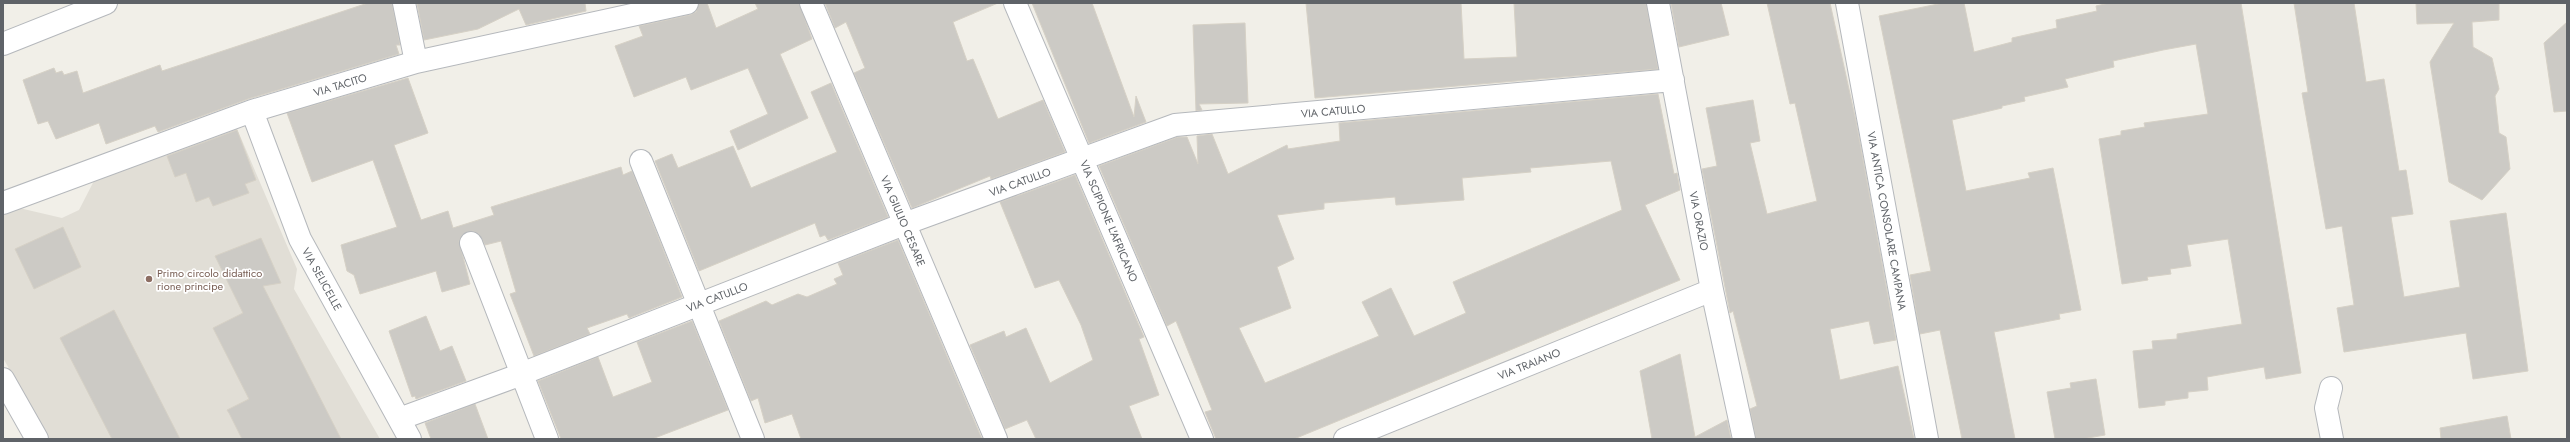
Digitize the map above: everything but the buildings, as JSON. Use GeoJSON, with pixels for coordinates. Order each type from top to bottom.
{"type":"FeatureCollection","features":[{"type":"Feature","properties":{"kind":"street"},"geometry":{"type":"LineString","coordinates":[[3,44],[106,3]]}},
{"type":"Feature","properties":{"kind":"street"},"geometry":{"type":"LineString","coordinates":[[404,3],[416,62]]}},
{"type":"Feature","properties":{"kind":"street","name":"VIA TACITO"},"geometry":{"type":"LineString","coordinates":[[3,203],[252,111],[416,62],[622,10],[687,3]]}},
{"type":"Feature","properties":{"kind":"street","name":"VIA GIULIO CESARE"},"geometry":{"type":"LineString","coordinates":[[811,3],[996,439]]}},
{"type":"Feature","properties":{"kind":"street","name":"VIA SCIPIONE L'AFRICANO"},"geometry":{"type":"LineString","coordinates":[[1015,3],[1202,439]]}},
{"type":"Feature","properties":{"kind":"street","name":"VIA ORAZIO"},"geometry":{"type":"LineString","coordinates":[[1658,3],[1712,290],[1744,439]]}},
{"type":"Feature","properties":{"kind":"street","name":"VIA ANTICA CONSOLARE CAMPANA"},"geometry":{"type":"LineString","coordinates":[[1847,3],[1927,439]]}},
{"type":"Feature","properties":{"kind":"street","name":"VIA CATULLO"},"geometry":{"type":"LineString","coordinates":[[399,419],[522,374],[904,224],[1175,125],[1673,80]]}},
{"type":"Feature","properties":{"kind":"street","name":"VIA SELICELLE"},"geometry":{"type":"LineString","coordinates":[[252,111],[300,239],[410,439]]}},
{"type":"Feature","properties":{"kind":"street"},"geometry":{"type":"LineString","coordinates":[[641,161],[753,439]]}},
{"type":"Feature","properties":{"kind":"street"},"geometry":{"type":"LineString","coordinates":[[471,243],[547,439]]}},
{"type":"Feature","properties":{"kind":"street","name":"VIA TRAIANO"},"geometry":{"type":"LineString","coordinates":[[1345,439],[1712,290]]}},
{"type":"Feature","properties":{"kind":"street"},"geometry":{"type":"LineString","coordinates":[[3,379],[37,439]]}},
{"type":"Feature","properties":{"kind":"street"},"geometry":{"type":"LineString","coordinates":[[2331,388],[2326,408],[2332,439]]}},
{"type":"Feature","properties":{"kind":"shaded area","name":"Primo circolo didattico rione principe"},"geometry":{"type":"Polygon","coordinates":[[[235,124],[297,269],[294,289],[380,439],[49,439],[3,358],[3,212],[15,207],[62,218],[79,210],[97,175],[235,124]]]}},
{"type":"Feature","properties":{"kind":"place","name":"Primo circolo didattico rione principe"},"geometry":{"type":"Point","coordinates":[149,279]}}]}
